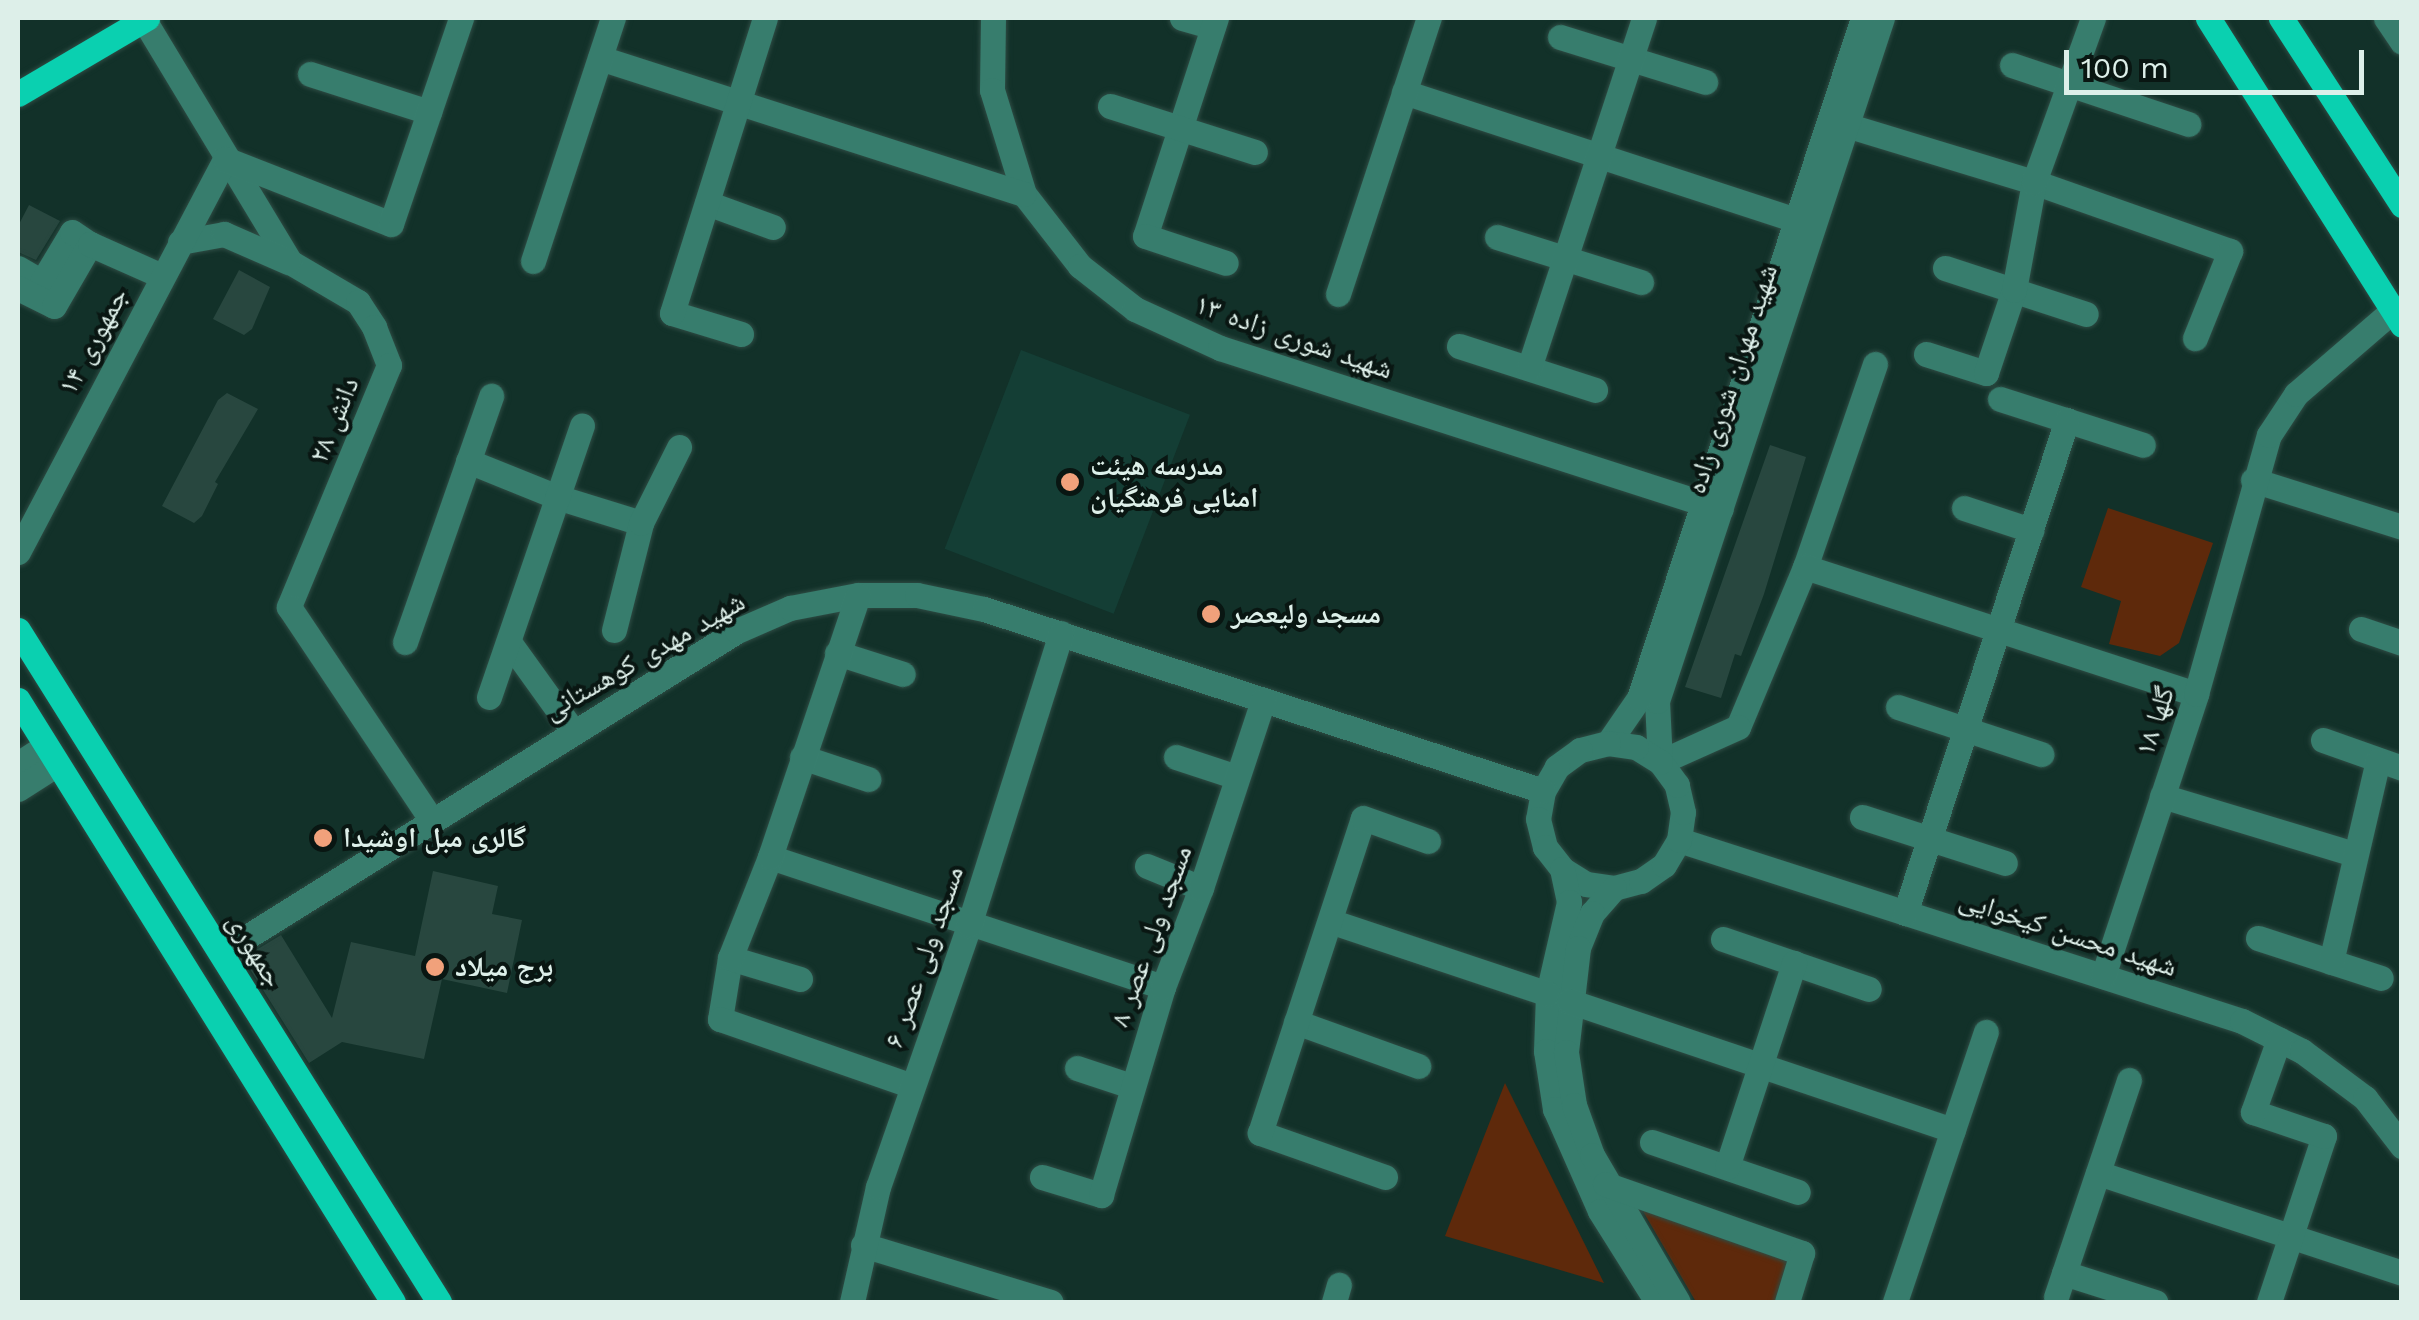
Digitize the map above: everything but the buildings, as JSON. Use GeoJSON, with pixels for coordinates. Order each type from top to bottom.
{"type":"FeatureCollection","features":[{"type":"Feature","properties":{"kind":"main road"},"geometry":{"type":"LineString","coordinates":[[18,94],[146,18]]}},
{"type":"Feature","properties":{"kind":"main road"},"geometry":{"type":"LineString","coordinates":[[2208,18],[2397,318]]}},
{"type":"Feature","properties":{"kind":"main road"},"geometry":{"type":"LineString","coordinates":[[2281,18],[2402,204]]}},
{"type":"Feature","properties":{"kind":"main road","name":"جمهوری"},"geometry":{"type":"LineString","coordinates":[[18,630],[439,1302]]}},
{"type":"Feature","properties":{"kind":"main road"},"geometry":{"type":"LineString","coordinates":[[18,700],[393,1302]]}},
{"type":"Feature","properties":{"kind":"main road"},"geometry":{"type":"LineString","coordinates":[[188,974],[221,952]]}},
{"type":"Feature","properties":{"kind":"street","name":"دانش ۲۸"},"geometry":{"type":"LineString","coordinates":[[146,18],[224,159],[290,262],[358,302],[374,326],[388,365],[290,606],[431,819]]}},
{"type":"Feature","properties":{"kind":"street"},"geometry":{"type":"LineString","coordinates":[[224,159],[391,224],[461,18]]}},
{"type":"Feature","properties":{"kind":"street"},"geometry":{"type":"LineString","coordinates":[[532,260],[613,18]]}},
{"type":"Feature","properties":{"kind":"street"},"geometry":{"type":"LineString","coordinates":[[741,334],[672,313],[765,18]]}},
{"type":"Feature","properties":{"kind":"street","name":"شهید شوری زاده ۱۳"},"geometry":{"type":"LineString","coordinates":[[994,18],[992,90],[1024,194],[1080,266],[1135,308],[1220,348],[1712,506]]}},
{"type":"Feature","properties":{"kind":"street"},"geometry":{"type":"LineString","coordinates":[[1182,18],[1214,22],[1144,236],[1226,263]]}},
{"type":"Feature","properties":{"kind":"street"},"geometry":{"type":"LineString","coordinates":[[1338,294],[1429,18]]}},
{"type":"Feature","properties":{"kind":"street"},"geometry":{"type":"LineString","coordinates":[[1529,368],[1644,18]]}},
{"type":"Feature","properties":{"kind":"street","name":"شهید مهران شوری زاده"},"geometry":{"type":"LineString","coordinates":[[1608,744],[1639,698],[1712,506],[1805,224],[1863,18]]}},
{"type":"Feature","properties":{"kind":"street","name":"شهید مهران شوری زاده"},"geometry":{"type":"LineString","coordinates":[[1805,224],[1846,125],[1882,18]]}},
{"type":"Feature","properties":{"kind":"street"},"geometry":{"type":"LineString","coordinates":[[1926,354],[1986,373],[2014,290],[2034,182],[2093,18]]}},
{"type":"Feature","properties":{"kind":"street"},"geometry":{"type":"LineString","coordinates":[[2386,18],[2401,42]]}},
{"type":"Feature","properties":{"kind":"street"},"geometry":{"type":"LineString","coordinates":[[1560,37],[1705,82]]}},
{"type":"Feature","properties":{"kind":"street"},"geometry":{"type":"LineString","coordinates":[[600,58],[1024,194]]}},
{"type":"Feature","properties":{"kind":"street"},"geometry":{"type":"LineString","coordinates":[[2012,65],[2188,124]]}},
{"type":"Feature","properties":{"kind":"street"},"geometry":{"type":"LineString","coordinates":[[310,74],[429,112]]}},
{"type":"Feature","properties":{"kind":"street"},"geometry":{"type":"LineString","coordinates":[[1404,92],[1805,224]]}},
{"type":"Feature","properties":{"kind":"street"},"geometry":{"type":"LineString","coordinates":[[1110,106],[1254,152]]}},
{"type":"Feature","properties":{"kind":"street"},"geometry":{"type":"LineString","coordinates":[[1846,125],[2034,182],[2230,251],[2195,338]]}},
{"type":"Feature","properties":{"kind":"street","name":"جمهوری ۱۴"},"geometry":{"type":"LineString","coordinates":[[18,552],[224,159]]}},
{"type":"Feature","properties":{"kind":"street"},"geometry":{"type":"LineString","coordinates":[[707,203],[773,227]]}},
{"type":"Feature","properties":{"kind":"street"},"geometry":{"type":"LineString","coordinates":[[18,268],[42,282],[72,232],[162,276]]}},
{"type":"Feature","properties":{"kind":"street"},"geometry":{"type":"LineString","coordinates":[[180,242],[224,234],[290,262]]}},
{"type":"Feature","properties":{"kind":"street"},"geometry":{"type":"LineString","coordinates":[[1497,237],[1641,282]]}},
{"type":"Feature","properties":{"kind":"street"},"geometry":{"type":"LineString","coordinates":[[18,288],[54,306],[90,244]]}},
{"type":"Feature","properties":{"kind":"street"},"geometry":{"type":"LineString","coordinates":[[1945,268],[2086,314]]}},
{"type":"Feature","properties":{"kind":"street","name":"گلها ۱۸"},"geometry":{"type":"LineString","coordinates":[[2103,976],[2196,694],[2253,480],[2269,435],[2296,394],[2397,318]]}},
{"type":"Feature","properties":{"kind":"street"},"geometry":{"type":"LineString","coordinates":[[1459,346],[1595,390]]}},
{"type":"Feature","properties":{"kind":"street"},"geometry":{"type":"LineString","coordinates":[[1660,762],[1738,727],[1805,566],[1875,364]]}},
{"type":"Feature","properties":{"kind":"street"},"geometry":{"type":"LineString","coordinates":[[405,642],[491,396]]}},
{"type":"Feature","properties":{"kind":"street"},"geometry":{"type":"LineString","coordinates":[[2000,398],[2143,445]]}},
{"type":"Feature","properties":{"kind":"street"},"geometry":{"type":"LineString","coordinates":[[1905,913],[2067,420]]}},
{"type":"Feature","properties":{"kind":"street"},"geometry":{"type":"LineString","coordinates":[[489,697],[582,426]]}},
{"type":"Feature","properties":{"kind":"street"},"geometry":{"type":"LineString","coordinates":[[614,630],[641,523],[679,447]]}},
{"type":"Feature","properties":{"kind":"street"},"geometry":{"type":"LineString","coordinates":[[468,461],[557,497],[641,523]]}},
{"type":"Feature","properties":{"kind":"street"},"geometry":{"type":"LineString","coordinates":[[2253,480],[2402,527]]}},
{"type":"Feature","properties":{"kind":"street","name":"شهید مهران شوری زاده"},"geometry":{"type":"LineString","coordinates":[[1660,762],[1655,726],[1658,701],[1712,506]]}},
{"type":"Feature","properties":{"kind":"street"},"geometry":{"type":"LineString","coordinates":[[1964,508],[2031,530]]}},
{"type":"Feature","properties":{"kind":"street"},"geometry":{"type":"LineString","coordinates":[[1805,566],[2196,694]]}},
{"type":"Feature","properties":{"kind":"street"},"geometry":{"type":"LineString","coordinates":[[858,595],[770,858],[730,958],[720,1018],[912,1086]]}},
{"type":"Feature","properties":{"kind":"street","name":"شهید مهدی کوهستانی"},"geometry":{"type":"LineString","coordinates":[[221,952],[737,631],[790,608],[858,595],[917,595],[984,609],[1543,791]]}},
{"type":"Feature","properties":{"kind":"street"},"geometry":{"type":"LineString","coordinates":[[2361,630],[2402,643]]}},
{"type":"Feature","properties":{"kind":"street","name":"مسجد ولی عصر ۶"},"geometry":{"type":"LineString","coordinates":[[852,1302],[863,1245],[912,1086],[969,925],[1061,633]]}},
{"type":"Feature","properties":{"kind":"street"},"geometry":{"type":"LineString","coordinates":[[509,642],[573,732]]}},
{"type":"Feature","properties":{"kind":"street"},"geometry":{"type":"LineString","coordinates":[[837,653],[904,674]]}},
{"type":"Feature","properties":{"kind":"street","name":"مسجد ولی عصر ۸"},"geometry":{"type":"LineString","coordinates":[[1042,1177],[1100,1195],[1163,988],[1201,888],[1263,700]]}},
{"type":"Feature","properties":{"kind":"street"},"geometry":{"type":"LineString","coordinates":[[1898,707],[2041,754]]}},
{"type":"Feature","properties":{"kind":"street"},"geometry":{"type":"LineString","coordinates":[[2323,740],[2390,764],[2354,854],[2331,962]]}},
{"type":"Feature","properties":{"kind":"street"},"geometry":{"type":"LineString","coordinates":[[1608,744],[1636,748],[1660,762],[1677,785],[1683,812],[1679,840],[1664,864],[1642,882],[1614,888],[1586,884],[1562,869],[1545,847],[1538,819],[1543,791],[1558,767],[1580,750],[1608,744]]}},
{"type":"Feature","properties":{"kind":"street"},"geometry":{"type":"LineString","coordinates":[[18,764],[52,755]]}},
{"type":"Feature","properties":{"kind":"street"},"geometry":{"type":"LineString","coordinates":[[18,789],[52,755]]}},
{"type":"Feature","properties":{"kind":"street"},"geometry":{"type":"LineString","coordinates":[[802,757],[868,779]]}},
{"type":"Feature","properties":{"kind":"street"},"geometry":{"type":"LineString","coordinates":[[1176,757],[1238,778]]}},
{"type":"Feature","properties":{"kind":"street"},"geometry":{"type":"LineString","coordinates":[[2162,796],[2354,854]]}},
{"type":"Feature","properties":{"kind":"street"},"geometry":{"type":"LineString","coordinates":[[1862,816],[2005,863]]}},
{"type":"Feature","properties":{"kind":"street"},"geometry":{"type":"LineString","coordinates":[[1385,1177],[1260,1133],[1362,818],[1428,841]]}},
{"type":"Feature","properties":{"kind":"street","name":"شهید محسن کیخوایی"},"geometry":{"type":"LineString","coordinates":[[1679,840],[2242,1021],[2302,1051],[2364,1098],[2402,1146]]}},
{"type":"Feature","properties":{"kind":"street"},"geometry":{"type":"LineString","coordinates":[[770,858],[1163,988]]}},
{"type":"Feature","properties":{"kind":"street"},"geometry":{"type":"LineString","coordinates":[[1147,866],[1201,888]]}},
{"type":"Feature","properties":{"kind":"street"},"geometry":{"type":"LineString","coordinates":[[1562,869],[1569,902],[1558,997],[1546,1051],[1555,1109],[1600,1212],[1657,1302]]}},
{"type":"Feature","properties":{"kind":"street"},"geometry":{"type":"LineString","coordinates":[[1614,888],[1592,913],[1558,997],[1574,1106],[1606,1184],[1678,1302]]}},
{"type":"Feature","properties":{"kind":"street"},"geometry":{"type":"LineString","coordinates":[[1330,922],[1953,1130]]}},
{"type":"Feature","properties":{"kind":"street"},"geometry":{"type":"LineString","coordinates":[[2258,938],[2381,978]]}},
{"type":"Feature","properties":{"kind":"street"},"geometry":{"type":"LineString","coordinates":[[1723,939],[1869,990]]}},
{"type":"Feature","properties":{"kind":"street"},"geometry":{"type":"LineString","coordinates":[[730,958],[800,979]]}},
{"type":"Feature","properties":{"kind":"street"},"geometry":{"type":"LineString","coordinates":[[1727,1168],[1794,964]]}},
{"type":"Feature","properties":{"kind":"street"},"geometry":{"type":"LineString","coordinates":[[1296,1022],[1418,1066]]}},
{"type":"Feature","properties":{"kind":"street"},"geometry":{"type":"LineString","coordinates":[[1896,1302],[1986,1032]]}},
{"type":"Feature","properties":{"kind":"street"},"geometry":{"type":"LineString","coordinates":[[2268,1302],[2324,1136],[2253,1112],[2280,1040]]}},
{"type":"Feature","properties":{"kind":"street"},"geometry":{"type":"LineString","coordinates":[[1077,1068],[1131,1086]]}},
{"type":"Feature","properties":{"kind":"street"},"geometry":{"type":"LineString","coordinates":[[2130,1080],[2060,1284],[2154,1302]]}},
{"type":"Feature","properties":{"kind":"street"},"geometry":{"type":"LineString","coordinates":[[1652,1142],[1798,1192]]}},
{"type":"Feature","properties":{"kind":"street"},"geometry":{"type":"LineString","coordinates":[[2098,1172],[2402,1273]]}},
{"type":"Feature","properties":{"kind":"street"},"geometry":{"type":"LineString","coordinates":[[1606,1184],[1802,1252],[1786,1302]]}},
{"type":"Feature","properties":{"kind":"street"},"geometry":{"type":"LineString","coordinates":[[863,1245],[1052,1302]]}},
{"type":"Feature","properties":{"kind":"shaded area","name":"مدرسه هیئت امنایی فرهنگیان"},"geometry":{"type":"Polygon","coordinates":[[[1021,350],[1190,415],[1114,614],[945,549],[1021,350]]]}},
{"type":"Feature","properties":{"kind":"shaded area"},"geometry":{"type":"Polygon","coordinates":[[[2108,508],[2213,543],[2179,643],[2160,656],[2109,644],[2121,601],[2081,587],[2108,508]]]}},
{"type":"Feature","properties":{"kind":"shaded area"},"geometry":{"type":"Polygon","coordinates":[[[1505,1083],[1604,1283],[1445,1236],[1505,1083]]]}},
{"type":"Feature","properties":{"kind":"shaded area"},"geometry":{"type":"Polygon","coordinates":[[[1641,1208],[1791,1262],[1778,1302],[1696,1302],[1641,1208]]]}},
{"type":"Feature","properties":{"kind":"place","name":"مدرسه هیئت امنایی فرهنگیان"},"geometry":{"type":"Point","coordinates":[1070,482]}},
{"type":"Feature","properties":{"kind":"place","name":"مسجد ولیعصر"},"geometry":{"type":"Point","coordinates":[1211,614]}},
{"type":"Feature","properties":{"kind":"place","name":"گالری مبل اوشیدا"},"geometry":{"type":"Point","coordinates":[323,838]}},
{"type":"Feature","properties":{"kind":"place","name":"برج میلاد"},"geometry":{"type":"Point","coordinates":[435,967]}}]}
